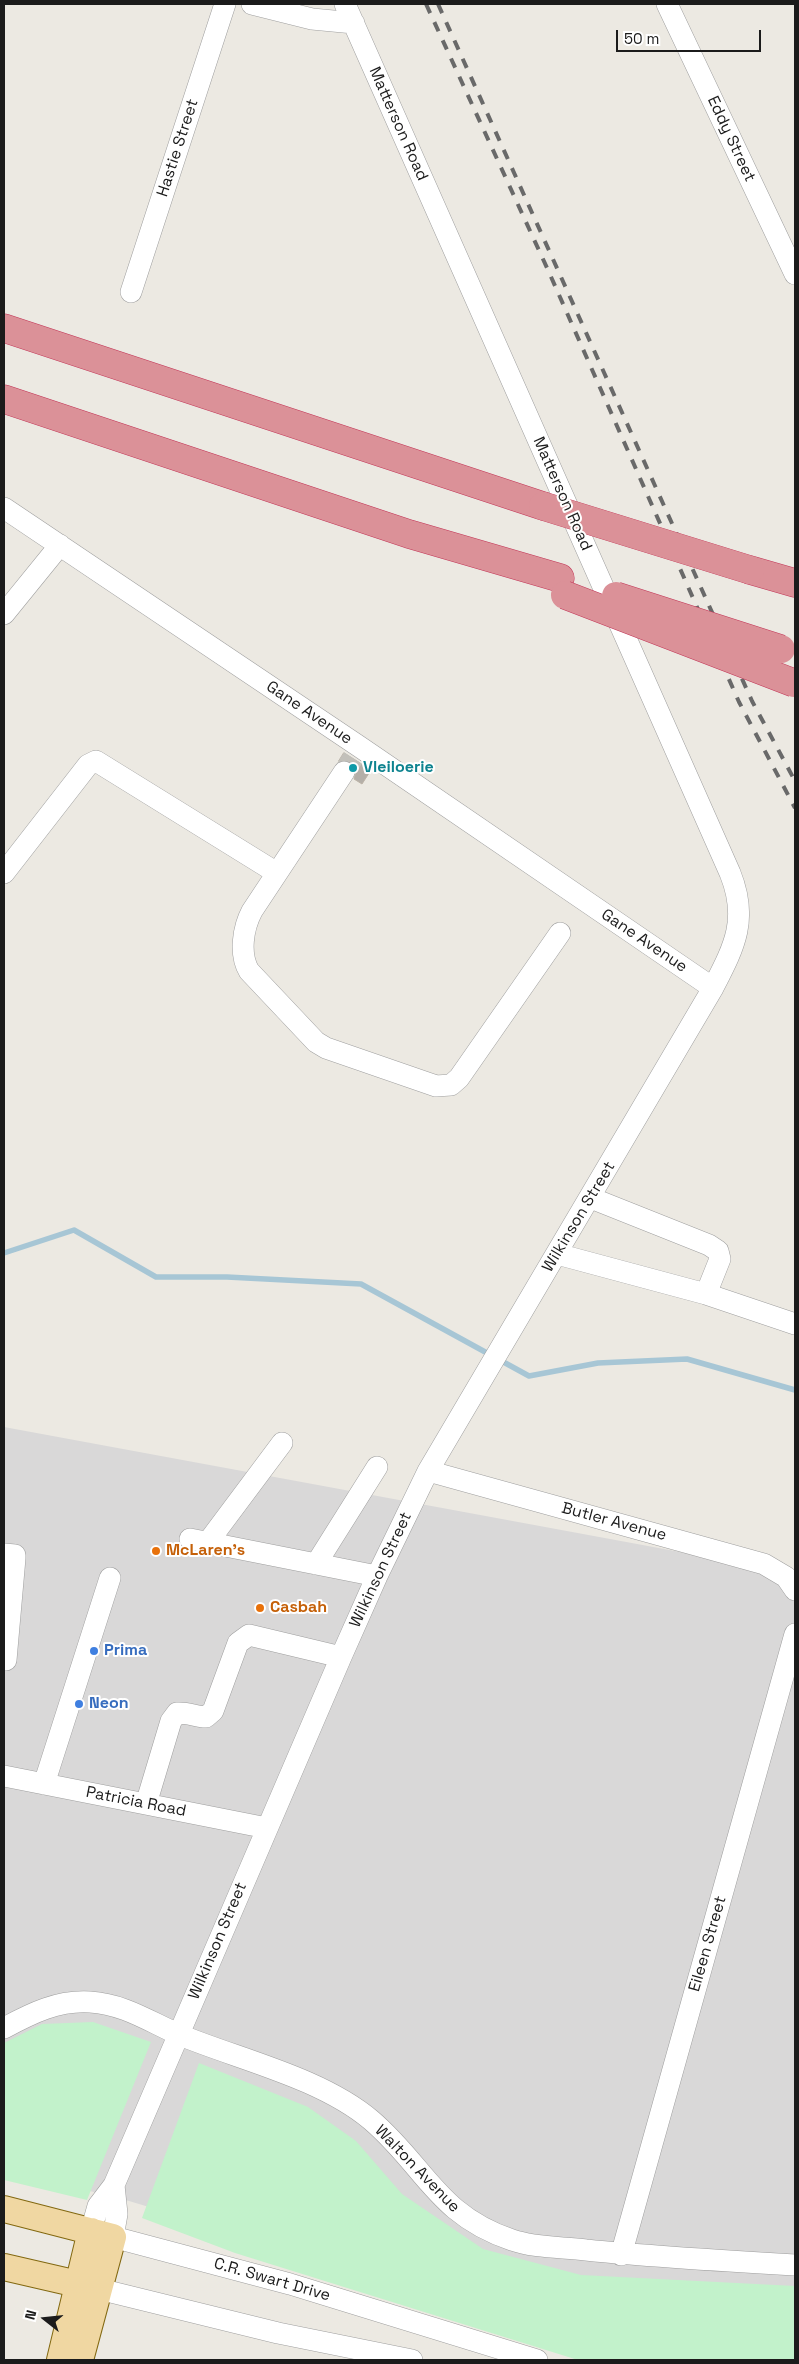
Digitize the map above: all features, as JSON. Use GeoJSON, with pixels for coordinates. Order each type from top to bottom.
{"type":"FeatureCollection","features":[{"type":"Feature","properties":{"kind":"highway"},"geometry":{"type":"LineString","coordinates":[[4,328],[543,506],[795,583]]}},
{"type":"Feature","properties":{"kind":"highway"},"geometry":{"type":"LineString","coordinates":[[4,399],[563,587],[788,652]]}},
{"type":"Feature","properties":{"kind":"highway"},"geometry":{"type":"LineString","coordinates":[[563,587],[794,683]]}},
{"type":"Feature","properties":{"kind":"main road","name":"C.R. Swart Drive"},"geometry":{"type":"LineString","coordinates":[[4,2209],[102,2234]]}},
{"type":"Feature","properties":{"kind":"main road"},"geometry":{"type":"LineString","coordinates":[[80,2360],[89,2287],[102,2234]]}},
{"type":"Feature","properties":{"kind":"main road"},"geometry":{"type":"LineString","coordinates":[[4,2267],[89,2287]]}},
{"type":"Feature","properties":{"kind":"main road"},"geometry":{"type":"LineString","coordinates":[[60,2360],[89,2287]]}},
{"type":"Feature","properties":{"kind":"street","name":"Hastie Street"},"geometry":{"type":"LineString","coordinates":[[131,292],[225,4]]}},
{"type":"Feature","properties":{"kind":"street"},"geometry":{"type":"LineString","coordinates":[[252,4],[312,19],[354,23]]}},
{"type":"Feature","properties":{"kind":"street","name":"Matterson Road"},"geometry":{"type":"LineString","coordinates":[[345,4],[734,883],[738,913],[736,939],[712,988]]}},
{"type":"Feature","properties":{"kind":"street","name":"Eddy Street"},"geometry":{"type":"LineString","coordinates":[[667,4],[795,274]]}},
{"type":"Feature","properties":{"kind":"street","name":"Gane Avenue"},"geometry":{"type":"LineString","coordinates":[[4,508],[60,545],[352,759],[712,988]]}},
{"type":"Feature","properties":{"kind":"street"},"geometry":{"type":"LineString","coordinates":[[4,614],[60,545]]}},
{"type":"Feature","properties":{"kind":"street"},"geometry":{"type":"LineString","coordinates":[[352,759],[252,911],[247,924],[244,961],[249,971],[316,1042],[326,1048],[436,1086],[451,1085],[459,1078],[560,933]]}},
{"type":"Feature","properties":{"kind":"street"},"geometry":{"type":"LineString","coordinates":[[4,873],[88,765],[96,761],[277,873]]}},
{"type":"Feature","properties":{"kind":"street","name":"Wilkinson Street"},"geometry":{"type":"LineString","coordinates":[[102,2234],[98,2206],[114,2185],[377,1576],[428,1472],[591,1198],[712,988]]}},
{"type":"Feature","properties":{"kind":"street"},"geometry":{"type":"LineString","coordinates":[[591,1198],[710,1245],[718,1251],[720,1259],[706,1294]]}},
{"type":"Feature","properties":{"kind":"street"},"geometry":{"type":"LineString","coordinates":[[557,1254],[706,1294],[795,1324]]}},
{"type":"Feature","properties":{"kind":"street"},"geometry":{"type":"LineString","coordinates":[[282,1443],[200,1541],[377,1576]]}},
{"type":"Feature","properties":{"kind":"street"},"geometry":{"type":"LineString","coordinates":[[316,1564],[377,1467]]}},
{"type":"Feature","properties":{"kind":"street","name":"Butler Avenue"},"geometry":{"type":"LineString","coordinates":[[428,1472],[764,1564],[778,1570],[794,1588]]}},
{"type":"Feature","properties":{"kind":"street"},"geometry":{"type":"LineString","coordinates":[[4,1554],[15,1555],[6,1660]]}},
{"type":"Feature","properties":{"kind":"street"},"geometry":{"type":"LineString","coordinates":[[44,1784],[110,1578]]}},
{"type":"Feature","properties":{"kind":"street","name":"Eileen Street"},"geometry":{"type":"LineString","coordinates":[[621,2255],[795,1634]]}},
{"type":"Feature","properties":{"kind":"street"},"geometry":{"type":"LineString","coordinates":[[146,1804],[171,1722],[177,1713],[187,1712],[197,1717],[206,1717],[213,1711],[238,1643],[249,1635],[341,1657]]}},
{"type":"Feature","properties":{"kind":"street","name":"Patricia Road"},"geometry":{"type":"LineString","coordinates":[[4,1776],[267,1828]]}},
{"type":"Feature","properties":{"kind":"street","name":"Walton Avenue"},"geometry":{"type":"LineString","coordinates":[[4,2028],[39,2010],[84,2002],[112,2005],[132,2011],[179,2034],[321,2088],[339,2098],[375,2124],[401,2149],[443,2200],[479,2226],[513,2241],[621,2255],[795,2265]]}},
{"type":"Feature","properties":{"kind":"street","name":"C.R. Swart Drive"},"geometry":{"type":"LineString","coordinates":[[102,2234],[290,2284],[537,2360]]}},
{"type":"Feature","properties":{"kind":"street"},"geometry":{"type":"LineString","coordinates":[[89,2287],[278,2333],[412,2360]]}},
{"type":"Feature","properties":{"kind":"shaded area"},"geometry":{"type":"Polygon","coordinates":[[[4,1427],[767,1568],[795,1576],[795,2356],[729,2360],[660,2360],[129,2201],[4,2169],[4,1427]]]}},
{"type":"Feature","properties":{"kind":"green space"},"geometry":{"type":"Polygon","coordinates":[[[93,2022],[151,2042],[87,2200],[4,2180],[4,2043],[42,2024],[93,2022]]]}},
{"type":"Feature","properties":{"kind":"green space"},"geometry":{"type":"Polygon","coordinates":[[[199,2063],[308,2107],[356,2141],[402,2194],[483,2249],[581,2275],[795,2286],[795,2360],[578,2360],[235,2253],[142,2218],[199,2063]]]}},
{"type":"Feature","properties":{"kind":"building","name":"Vleiloerie"},"geometry":{"type":"Polygon","coordinates":[[[344,753],[371,770],[362,784],[354,779],[356,772],[351,762],[339,761],[344,753]]]}},
{"type":"Feature","properties":{"kind":"waterway"},"geometry":{"type":"LineString","coordinates":[[4,1253],[74,1230],[156,1277],[227,1277],[361,1284],[529,1376],[598,1363],[687,1359],[795,1390]]}},
{"type":"Feature","properties":{"kind":"tunnel"},"geometry":{"type":"LineString","coordinates":[[344,772],[353,758]]}},
{"type":"Feature","properties":{"kind":"railway"},"geometry":{"type":"LineString","coordinates":[[426,4],[548,270],[739,702],[795,808]]}},
{"type":"Feature","properties":{"kind":"railway"},"geometry":{"type":"LineString","coordinates":[[438,4],[752,701],[795,781]]}},
{"type":"Feature","properties":{"kind":"place","name":"Vleiloerie"},"geometry":{"type":"Point","coordinates":[353,768]}},
{"type":"Feature","properties":{"kind":"place","name":"McLaren's"},"geometry":{"type":"Point","coordinates":[156,1551]}},
{"type":"Feature","properties":{"kind":"place","name":"Casbah"},"geometry":{"type":"Point","coordinates":[260,1608]}},
{"type":"Feature","properties":{"kind":"place","name":"Prima"},"geometry":{"type":"Point","coordinates":[94,1651]}},
{"type":"Feature","properties":{"kind":"place","name":"Neon"},"geometry":{"type":"Point","coordinates":[79,1704]}}]}
